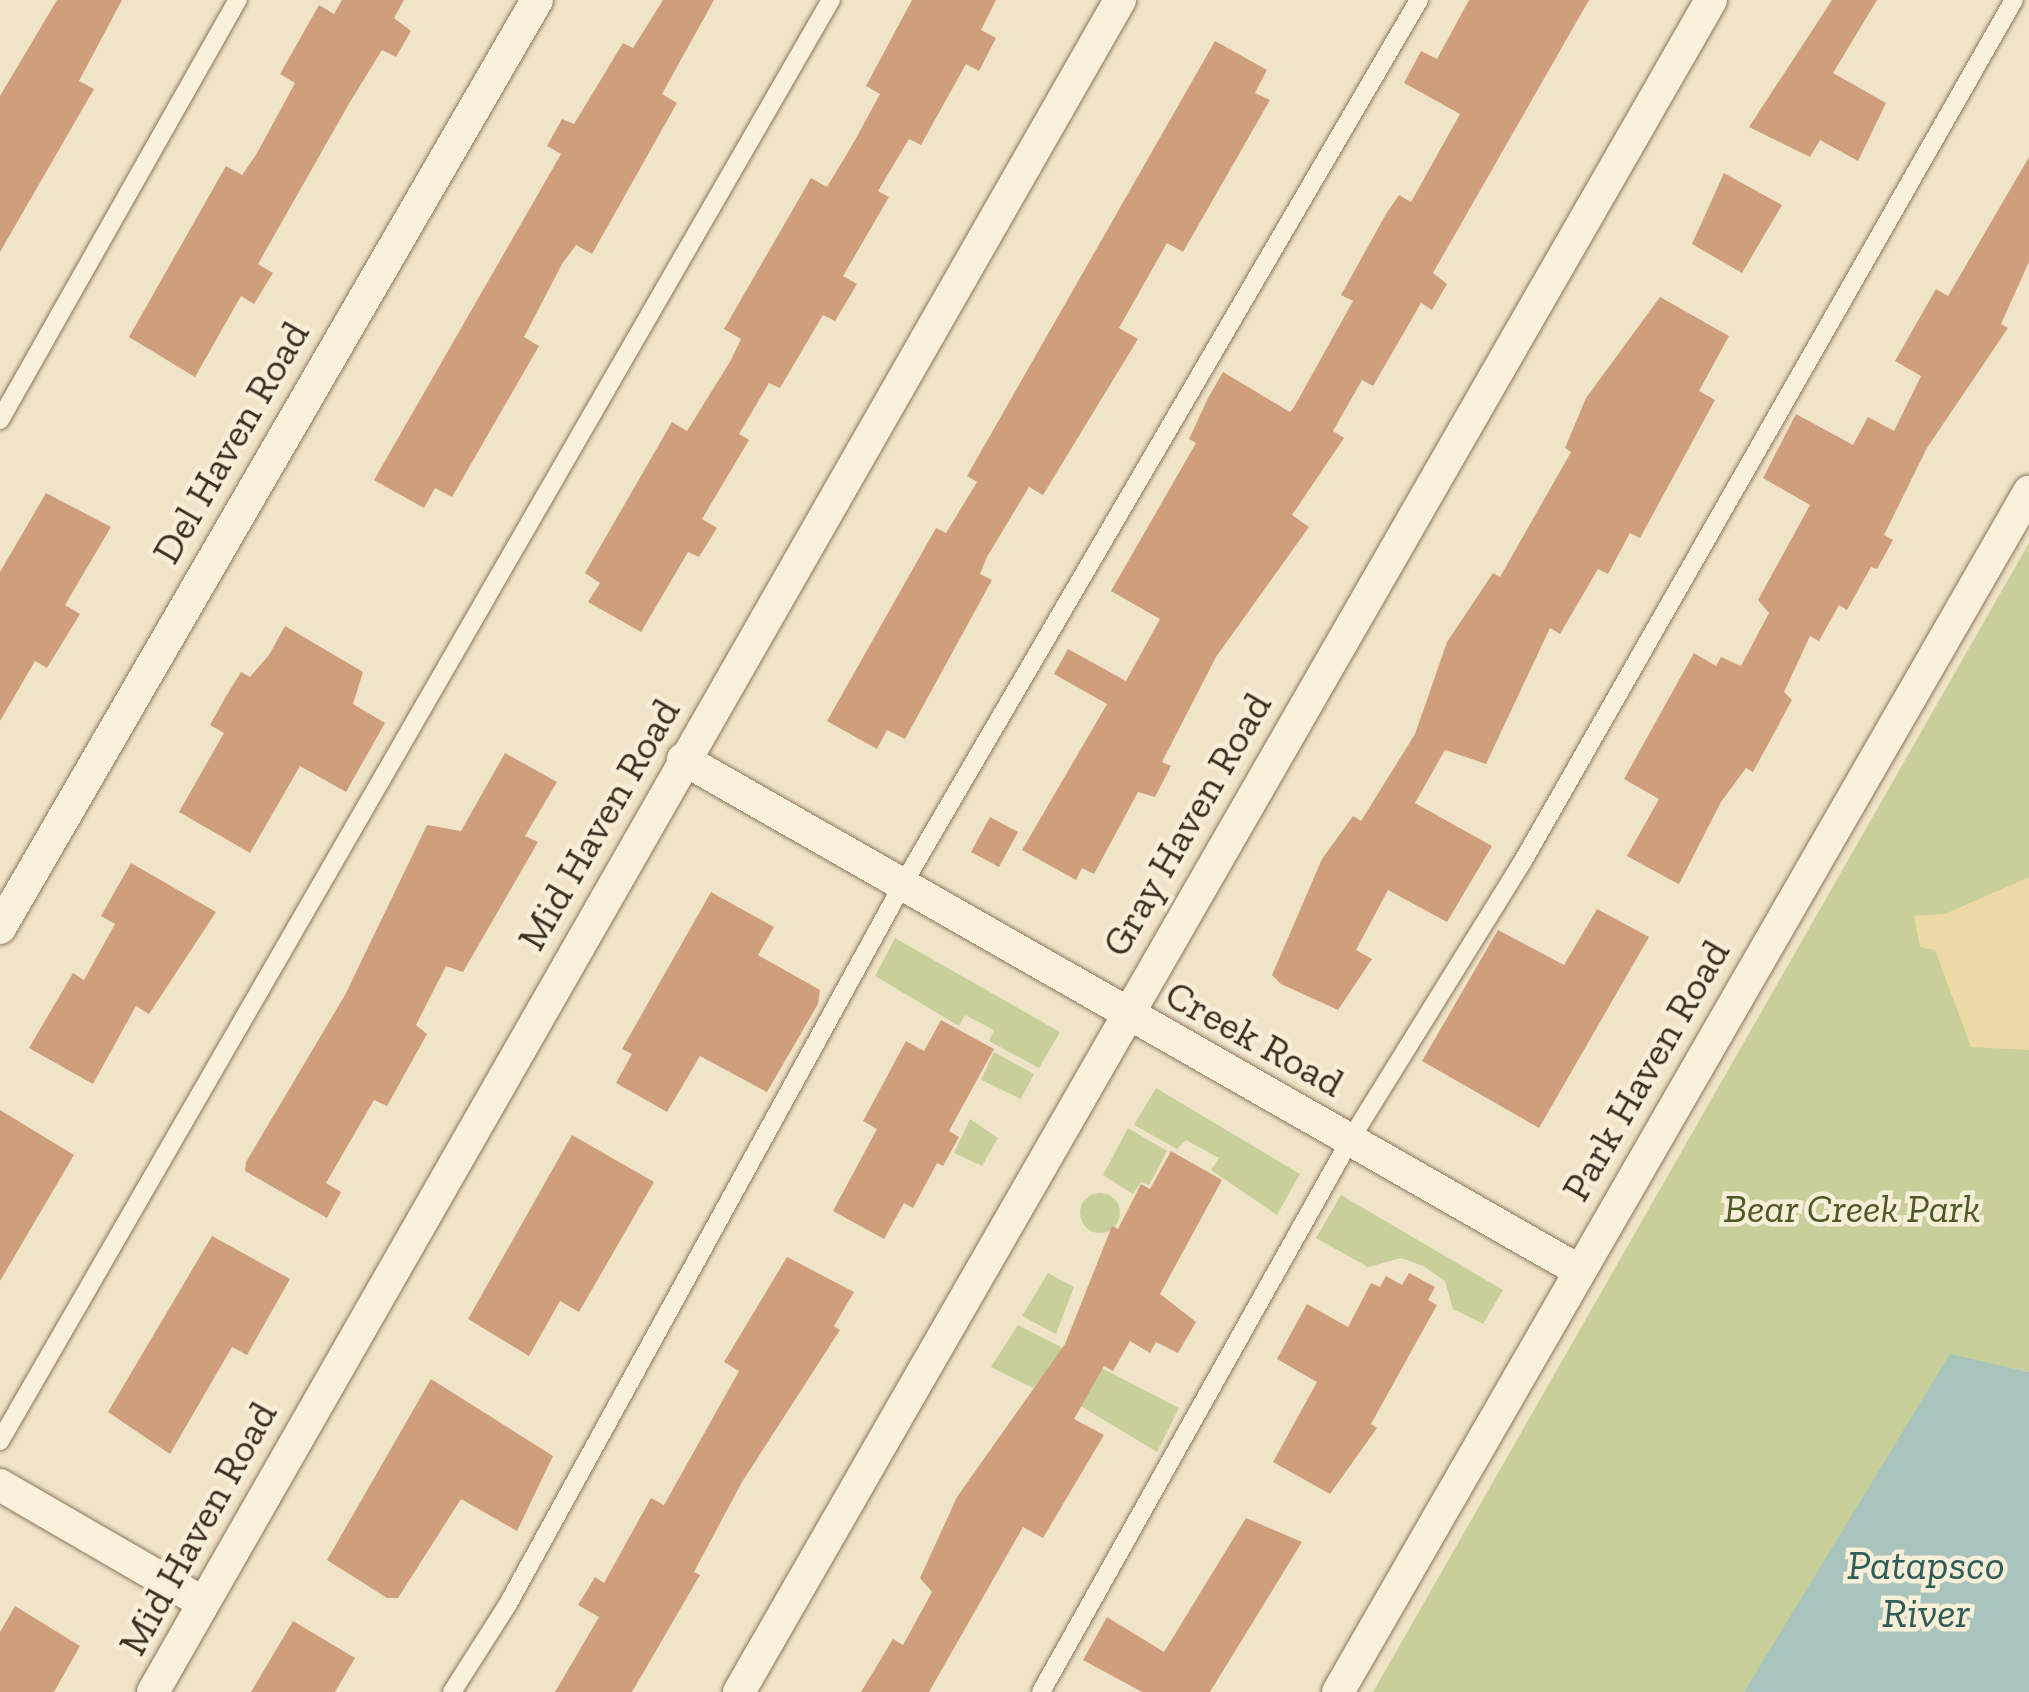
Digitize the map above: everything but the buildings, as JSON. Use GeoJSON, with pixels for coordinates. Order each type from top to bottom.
{"type":"FeatureCollection","features":[{"type":"Feature","properties":{"kind":"street","name":"Del Haven Road"},"geometry":{"type":"LineString","coordinates":[[0,928],[537,0]]}},
{"type":"Feature","properties":{"kind":"street","name":"Mid Haven Road"},"geometry":{"type":"LineString","coordinates":[[153,1692],[682,759],[1120,0]]}},
{"type":"Feature","properties":{"kind":"street","name":"Gray Haven Road"},"geometry":{"type":"LineString","coordinates":[[739,1692],[1711,0]]}},
{"type":"Feature","properties":{"kind":"street","name":"Park Haven Road"},"geometry":{"type":"LineString","coordinates":[[1338,1692],[2029,492]]}},
{"type":"Feature","properties":{"kind":"street","name":"Creek Road"},"geometry":{"type":"LineString","coordinates":[[682,759],[1578,1270]]}},
{"type":"Feature","properties":{"kind":"street"},"geometry":{"type":"LineString","coordinates":[[0,1485],[202,1602]]}},
{"type":"Feature","properties":{"kind":"lane"},"geometry":{"type":"LineString","coordinates":[[0,420],[238,0]]}},
{"type":"Feature","properties":{"kind":"lane"},"geometry":{"type":"LineString","coordinates":[[0,1441],[831,0]]}},
{"type":"Feature","properties":{"kind":"lane"},"geometry":{"type":"LineString","coordinates":[[452,1692],[508,1604],[904,884],[1419,0]]}},
{"type":"Feature","properties":{"kind":"lane"},"geometry":{"type":"LineString","coordinates":[[1041,1692],[1350,1140],[1523,861],[2014,0]]}},
{"type":"Feature","properties":{"kind":"green space","name":"Bear Creek Park"},"geometry":{"type":"Polygon","coordinates":[[[2029,543],[2029,1372],[1982,1362],[1801,1692],[1373,1692],[2029,543]]]}},
{"type":"Feature","properties":{"kind":"green space"},"geometry":{"type":"Polygon","coordinates":[[[895,938],[1060,1032],[1039,1068],[989,1041],[994,1030],[965,1015],[959,1026],[875,976],[895,938]]]}},
{"type":"Feature","properties":{"kind":"green space"},"geometry":{"type":"Polygon","coordinates":[[[994,1052],[1034,1074],[1021,1099],[981,1080],[994,1052]]]}},
{"type":"Feature","properties":{"kind":"green space"},"geometry":{"type":"Polygon","coordinates":[[[1156,1088],[1300,1174],[1277,1215],[1211,1170],[1219,1158],[1186,1140],[1177,1149],[1134,1125],[1156,1088]]]}},
{"type":"Feature","properties":{"kind":"green space"},"geometry":{"type":"Polygon","coordinates":[[[970,1119],[998,1138],[982,1166],[954,1153],[970,1119]]]}},
{"type":"Feature","properties":{"kind":"green space"},"geometry":{"type":"Polygon","coordinates":[[[1128,1128],[1167,1151],[1149,1185],[1141,1182],[1133,1194],[1103,1175],[1128,1128]]]}},
{"type":"Feature","properties":{"kind":"green space"},"geometry":{"type":"Polygon","coordinates":[[[1100,1193],[1114,1199],[1120,1213],[1114,1227],[1100,1233],[1086,1227],[1080,1213],[1086,1199],[1100,1193]]]}},
{"type":"Feature","properties":{"kind":"green space"},"geometry":{"type":"Polygon","coordinates":[[[1341,1195],[1503,1290],[1483,1324],[1453,1309],[1445,1281],[1423,1266],[1401,1258],[1368,1267],[1316,1238],[1341,1195]]]}},
{"type":"Feature","properties":{"kind":"green space"},"geometry":{"type":"Polygon","coordinates":[[[1048,1273],[1074,1287],[1056,1334],[1022,1316],[1048,1273]]]}},
{"type":"Feature","properties":{"kind":"green space"},"geometry":{"type":"Polygon","coordinates":[[[1018,1325],[1179,1408],[1157,1452],[1039,1381],[1033,1388],[991,1367],[1018,1325]]]}},
{"type":"Feature","properties":{"kind":"sand"},"geometry":{"type":"Polygon","coordinates":[[[2029,877],[2029,1050],[1971,1047],[1935,950],[1920,947],[1914,916],[1945,914],[2029,877]]]}},
{"type":"Feature","properties":{"kind":"water","name":"Patapsco River"},"geometry":{"type":"Polygon","coordinates":[[[1950,1354],[2029,1372],[2029,1692],[1744,1692],[1950,1354]]]}}]}
